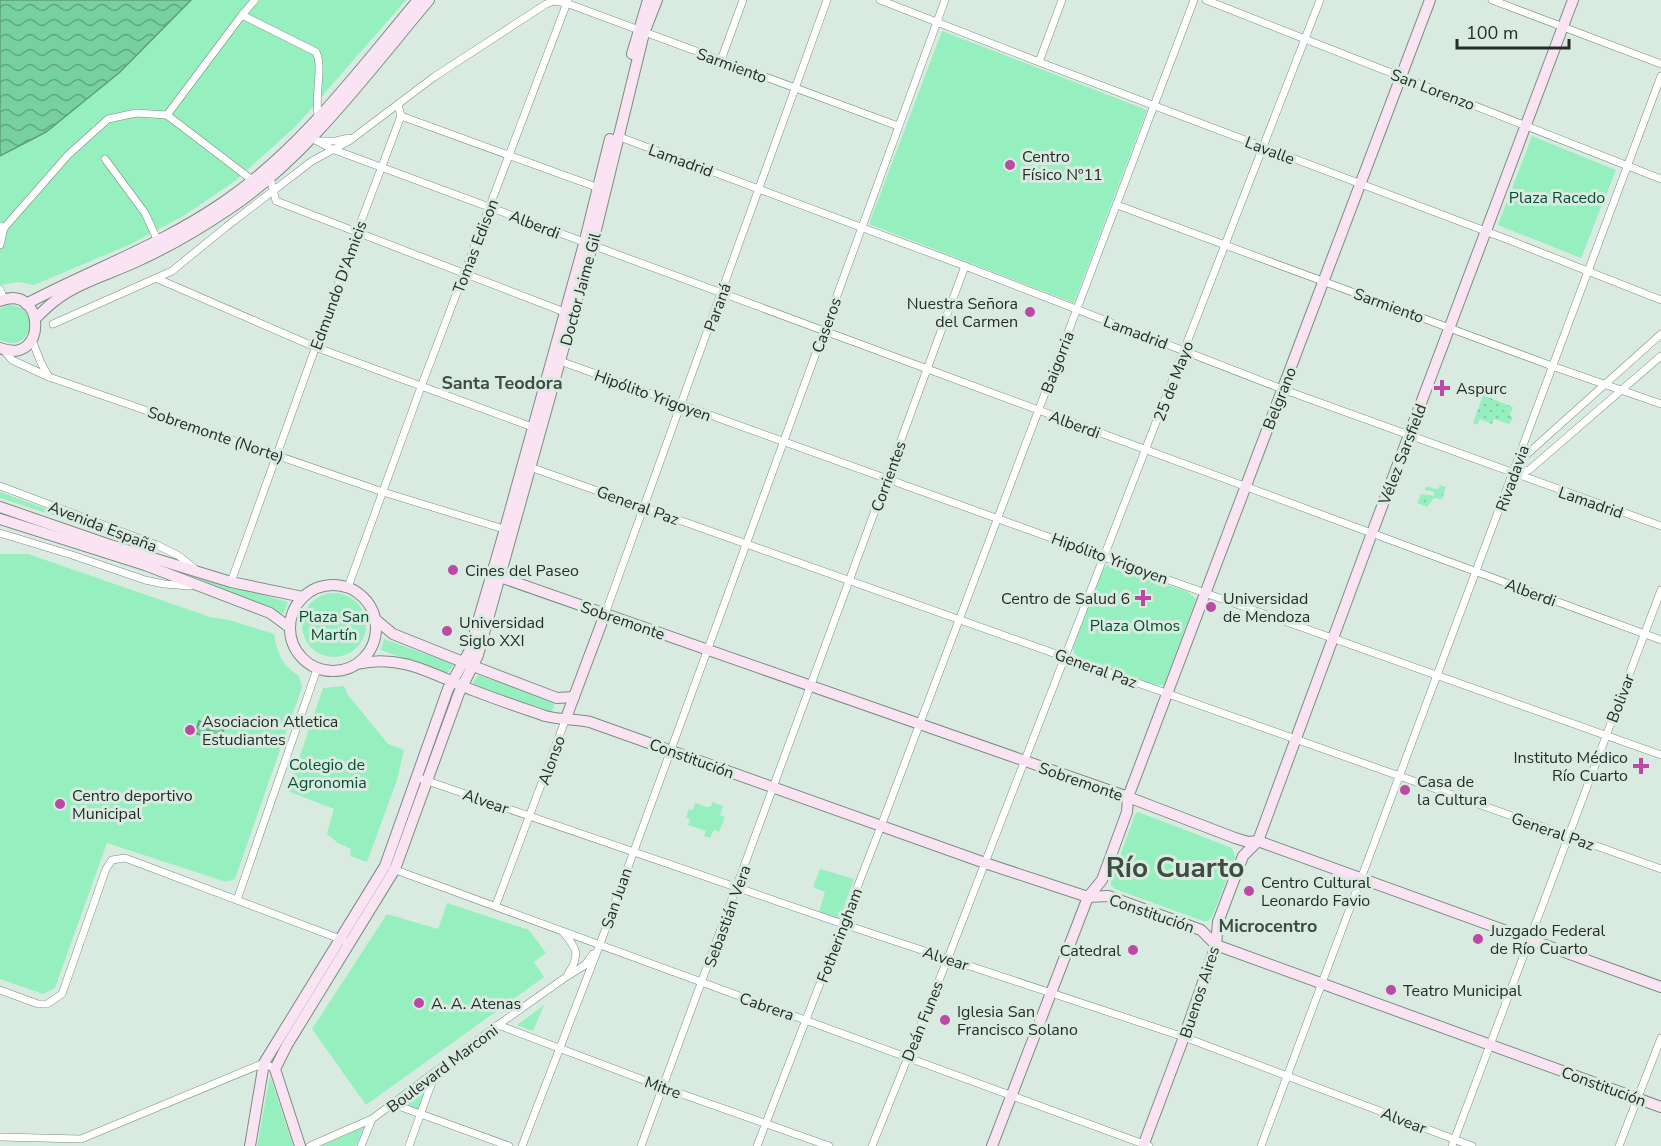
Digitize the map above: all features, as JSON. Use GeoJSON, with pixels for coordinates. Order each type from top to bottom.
{"type":"FeatureCollection","features":[{"type":"Feature","properties":{"kind":"main road"},"geometry":{"type":"LineString","coordinates":[[26,304],[74,279],[158,242],[198,219],[252,180],[268,173],[313,140],[320,122],[418,0]]}},
{"type":"Feature","properties":{"kind":"main road"},"geometry":{"type":"LineString","coordinates":[[36,318],[56,300],[77,287],[142,260],[232,207],[320,122],[429,0]]}},
{"type":"Feature","properties":{"kind":"main road","name":"Doctor Jaime Gil"},"geometry":{"type":"LineString","coordinates":[[468,664],[478,655],[500,577],[509,530],[588,245],[648,0]]}},
{"type":"Feature","properties":{"kind":"main road","name":"Doctor Jaime Gil"},"geometry":{"type":"LineString","coordinates":[[641,32],[657,0]]}},
{"type":"Feature","properties":{"kind":"main road","name":"Belgrano"},"geometry":{"type":"LineString","coordinates":[[992,1146],[1010,1094],[1088,897],[1102,880],[1127,812],[1128,797],[1430,0]]}},
{"type":"Feature","properties":{"kind":"main road","name":"Vélez Sarsfield"},"geometry":{"type":"LineString","coordinates":[[1258,841],[1573,0]]}},
{"type":"Feature","properties":{"kind":"main road","name":"Doctor Jaime Gil"},"geometry":{"type":"LineString","coordinates":[[588,245],[599,188],[615,136]]}},
{"type":"Feature","properties":{"kind":"main road"},"geometry":{"type":"LineString","coordinates":[[2,297],[19,300],[26,304],[36,318],[32,340],[18,350],[2,349]]}},
{"type":"Feature","properties":{"kind":"main road","name":"Doctor Jaime Gil"},"geometry":{"type":"LineString","coordinates":[[509,530],[530,467],[537,428],[560,361],[569,314]]}},
{"type":"Feature","properties":{"kind":"main road","name":"Avenida España"},"geometry":{"type":"LineString","coordinates":[[0,507],[107,544],[231,582],[303,597]]}},
{"type":"Feature","properties":{"kind":"main road","name":"Avenida España"},"geometry":{"type":"LineString","coordinates":[[0,519],[145,565],[270,613],[290,627]]}},
{"type":"Feature","properties":{"kind":"main road"},"geometry":{"type":"LineString","coordinates":[[300,1146],[275,1069],[390,867],[457,683],[468,664],[469,652],[509,530]]}},
{"type":"Feature","properties":{"kind":"main road","name":"Sobremonte"},"geometry":{"type":"LineString","coordinates":[[500,577],[1024,760],[1235,838],[1248,842],[1258,841],[1661,987]]}},
{"type":"Feature","properties":{"kind":"main road"},"geometry":{"type":"LineString","coordinates":[[357,664],[367,655],[376,632],[375,619],[370,606],[361,595],[348,587],[335,585],[321,586],[303,597],[292,614],[291,640],[297,652],[317,669],[331,672],[345,670],[357,664],[375,660],[405,663],[547,716],[566,718]]}},
{"type":"Feature","properties":{"kind":"main road","name":"Alonso"},"geometry":{"type":"LineString","coordinates":[[566,718],[605,614]]}},
{"type":"Feature","properties":{"kind":"main road"},"geometry":{"type":"LineString","coordinates":[[375,619],[393,634],[468,664],[557,698],[574,697]]}},
{"type":"Feature","properties":{"kind":"main road","name":"Constitución"},"geometry":{"type":"LineString","coordinates":[[566,718],[590,722],[985,863],[1088,897],[1108,896],[1201,930],[1216,945],[1661,1107]]}},
{"type":"Feature","properties":{"kind":"main road","name":"Buenos Aires"},"geometry":{"type":"LineString","coordinates":[[1145,1145],[1216,945],[1218,922],[1243,856],[1258,841]]}},
{"type":"Feature","properties":{"kind":"main road"},"geometry":{"type":"LineString","coordinates":[[250,1146],[264,1063],[346,941]]}},
{"type":"Feature","properties":{"kind":"street"},"geometry":{"type":"LineString","coordinates":[[167,115],[255,0]]}},
{"type":"Feature","properties":{"kind":"street"},"geometry":{"type":"LineString","coordinates":[[721,60],[743,0]]}},
{"type":"Feature","properties":{"kind":"street","name":"Paraná"},"geometry":{"type":"LineString","coordinates":[[605,614],[827,0]]}},
{"type":"Feature","properties":{"kind":"street","name":"Lavalle"},"geometry":{"type":"LineString","coordinates":[[880,0],[1588,270],[1661,300]]}},
{"type":"Feature","properties":{"kind":"street","name":"Caseros"},"geometry":{"type":"LineString","coordinates":[[707,649],[945,0]]}},
{"type":"Feature","properties":{"kind":"street"},"geometry":{"type":"LineString","coordinates":[[1039,62],[1062,0]]}},
{"type":"Feature","properties":{"kind":"street","name":"Baigorria"},"geometry":{"type":"LineString","coordinates":[[919,723],[1194,0]]}},
{"type":"Feature","properties":{"kind":"street","name":"San Lorenzo"},"geometry":{"type":"LineString","coordinates":[[1206,0],[1661,179]]}},
{"type":"Feature","properties":{"kind":"street","name":"25 de Mayo"},"geometry":{"type":"LineString","coordinates":[[1024,760],[1320,0]]}},
{"type":"Feature","properties":{"kind":"street"},"geometry":{"type":"LineString","coordinates":[[1492,0],[1661,64]]}},
{"type":"Feature","properties":{"kind":"street"},"geometry":{"type":"LineString","coordinates":[[53,324],[172,271],[226,226],[312,161],[356,137],[443,70],[546,4],[567,2]]}},
{"type":"Feature","properties":{"kind":"street","name":"Sarmiento"},"geometry":{"type":"LineString","coordinates":[[567,2],[641,32],[898,126]]}},
{"type":"Feature","properties":{"kind":"street","name":"Tomas Edison"},"geometry":{"type":"LineString","coordinates":[[348,587],[567,2]]}},
{"type":"Feature","properties":{"kind":"street"},"geometry":{"type":"LineString","coordinates":[[242,15],[316,52],[319,63],[316,100],[320,122]]}},
{"type":"Feature","properties":{"kind":"street","name":"Rivadavia"},"geometry":{"type":"LineString","coordinates":[[1261,1146],[1661,76]]}},
{"type":"Feature","properties":{"kind":"street"},"geometry":{"type":"LineString","coordinates":[[398,105],[402,116],[599,188]]}},
{"type":"Feature","properties":{"kind":"street"},"geometry":{"type":"LineString","coordinates":[[0,245],[2,227],[68,155],[108,119],[136,113],[167,115],[252,180]]}},
{"type":"Feature","properties":{"kind":"street","name":"Edmundo D'Amicis"},"geometry":{"type":"LineString","coordinates":[[231,582],[357,231],[402,116]]}},
{"type":"Feature","properties":{"kind":"street","name":"Lamadrid"},"geometry":{"type":"LineString","coordinates":[[615,136],[965,266],[1282,389],[1661,526]]}},
{"type":"Feature","properties":{"kind":"street"},"geometry":{"type":"LineString","coordinates":[[313,140],[336,141],[356,137]]}},
{"type":"Feature","properties":{"kind":"street","name":"Alberdi"},"geometry":{"type":"LineString","coordinates":[[313,140],[588,245],[1661,640]]}},
{"type":"Feature","properties":{"kind":"street"},"geometry":{"type":"LineString","coordinates":[[105,159],[145,213],[158,242]]}},
{"type":"Feature","properties":{"kind":"street"},"geometry":{"type":"LineString","coordinates":[[268,173],[276,201],[569,314]]}},
{"type":"Feature","properties":{"kind":"street","name":"Sarmiento"},"geometry":{"type":"LineString","coordinates":[[1117,205],[1661,405]]}},
{"type":"Feature","properties":{"kind":"street","name":"Corrientes"},"geometry":{"type":"LineString","coordinates":[[810,685],[965,266]]}},
{"type":"Feature","properties":{"kind":"street"},"geometry":{"type":"LineString","coordinates":[[158,279],[315,347],[537,428]]}},
{"type":"Feature","properties":{"kind":"street"},"geometry":{"type":"LineString","coordinates":[[1513,474],[1525,456],[1661,334]]}},
{"type":"Feature","properties":{"kind":"street"},"geometry":{"type":"LineString","coordinates":[[32,340],[49,377]]}},
{"type":"Feature","properties":{"kind":"street","name":"Sobremonte (Norte)"},"geometry":{"type":"LineString","coordinates":[[2,349],[12,360],[49,377],[383,492]]}},
{"type":"Feature","properties":{"kind":"street"},"geometry":{"type":"LineString","coordinates":[[1513,474],[1529,470],[1661,356]]}},
{"type":"Feature","properties":{"kind":"street","name":"Hipólito Yrigoyen"},"geometry":{"type":"LineString","coordinates":[[560,361],[1661,755]]}},
{"type":"Feature","properties":{"kind":"street","name":"General Paz"},"geometry":{"type":"LineString","coordinates":[[530,467],[1661,869]]}},
{"type":"Feature","properties":{"kind":"street","name":"Avenida España"},"geometry":{"type":"LineString","coordinates":[[0,486],[157,545],[179,556],[201,573]]}},
{"type":"Feature","properties":{"kind":"street"},"geometry":{"type":"LineString","coordinates":[[383,492],[509,530]]}},
{"type":"Feature","properties":{"kind":"street","name":"Avenida España"},"geometry":{"type":"LineString","coordinates":[[0,533],[145,580],[164,584],[201,586]]}},
{"type":"Feature","properties":{"kind":"street","name":"Bolivar"},"geometry":{"type":"LineString","coordinates":[[1453,1143],[1661,590]]}},
{"type":"Feature","properties":{"kind":"street","name":"San Juan"},"geometry":{"type":"LineString","coordinates":[[522,1146],[600,945],[707,649]]}},
{"type":"Feature","properties":{"kind":"street"},"geometry":{"type":"LineString","coordinates":[[237,900],[317,669]]}},
{"type":"Feature","properties":{"kind":"street","name":"Sebastián Vera"},"geometry":{"type":"LineString","coordinates":[[641,1146],[738,887],[810,685]]}},
{"type":"Feature","properties":{"kind":"street","name":"Alonso"},"geometry":{"type":"LineString","coordinates":[[496,905],[566,718]]}},
{"type":"Feature","properties":{"kind":"street","name":"Fotheringham"},"geometry":{"type":"LineString","coordinates":[[757,1146],[919,723]]}},
{"type":"Feature","properties":{"kind":"street","name":"Deán Funes"},"geometry":{"type":"LineString","coordinates":[[872,1146],[948,958],[1024,760]]}},
{"type":"Feature","properties":{"kind":"street","name":"Alvear"},"geometry":{"type":"LineString","coordinates":[[421,778],[843,924],[1184,1037],[1288,1076],[1453,1143],[1472,1146]]}},
{"type":"Feature","properties":{"kind":"street"},"geometry":{"type":"LineString","coordinates":[[0,990],[38,1004],[47,1004],[62,994],[106,869],[112,861],[125,858],[346,941]]}},
{"type":"Feature","properties":{"kind":"street","name":"Cabrera"},"geometry":{"type":"LineString","coordinates":[[390,867],[1145,1145]]}},
{"type":"Feature","properties":{"kind":"street"},"geometry":{"type":"LineString","coordinates":[[561,930],[574,945],[577,954],[576,962],[566,977]]}},
{"type":"Feature","properties":{"kind":"street","name":"Boulevard Marconi"},"geometry":{"type":"LineString","coordinates":[[310,1146],[372,1119],[498,1025],[585,966],[600,945]]}},
{"type":"Feature","properties":{"kind":"street","name":"Mitre"},"geometry":{"type":"LineString","coordinates":[[498,1025],[662,1087],[829,1146]]}},
{"type":"Feature","properties":{"kind":"street"},"geometry":{"type":"LineString","coordinates":[[1619,1146],[1661,1038]]}},
{"type":"Feature","properties":{"kind":"street"},"geometry":{"type":"LineString","coordinates":[[0,1137],[82,1143],[264,1063],[275,1069]]}},
{"type":"Feature","properties":{"kind":"street"},"geometry":{"type":"LineString","coordinates":[[409,1146],[436,1071]]}},
{"type":"Feature","properties":{"kind":"street"},"geometry":{"type":"LineString","coordinates":[[393,1104],[508,1146]]}},
{"type":"Feature","properties":{"kind":"street"},"geometry":{"type":"LineString","coordinates":[[361,1146],[372,1119]]}},
{"type":"Feature","properties":{"kind":"green space"},"geometry":{"type":"Polygon","coordinates":[[[191,0],[406,0],[296,126],[235,181],[185,215],[131,244],[34,285],[19,282],[0,285],[0,156],[120,72],[191,0]]]}},
{"type":"Feature","properties":{"kind":"green space","name":"Centro Físico Nº11"},"geometry":{"type":"Polygon","coordinates":[[[942,31],[1147,110],[1074,303],[869,224],[942,31]]]}},
{"type":"Feature","properties":{"kind":"green space","name":"Plaza Racedo"},"geometry":{"type":"Polygon","coordinates":[[[1532,136],[1616,170],[1581,258],[1498,225],[1532,136]]]}},
{"type":"Feature","properties":{"kind":"green space"},"geometry":{"type":"Polygon","coordinates":[[[7,305],[18,307],[26,312],[29,319],[29,328],[20,341],[11,343],[0,340],[0,309],[7,305]]]}},
{"type":"Feature","properties":{"kind":"green space"},"geometry":{"type":"Polygon","coordinates":[[[1483,395],[1513,407],[1510,415],[1513,418],[1509,424],[1494,419],[1492,424],[1480,419],[1477,425],[1473,423],[1483,395]]]}},
{"type":"Feature","properties":{"kind":"green space"},"geometry":{"type":"Polygon","coordinates":[[[1440,485],[1446,487],[1442,499],[1434,498],[1427,507],[1417,503],[1421,494],[1434,496],[1434,492],[1425,490],[1427,486],[1438,490],[1440,485]]]}},
{"type":"Feature","properties":{"kind":"green space"},"geometry":{"type":"Polygon","coordinates":[[[0,492],[153,548],[0,498],[0,492]]]}},
{"type":"Feature","properties":{"kind":"green space","name":"Asociacion Atletica Estudiantes"},"geometry":{"type":"Polygon","coordinates":[[[0,554],[28,554],[210,617],[229,620],[274,634],[281,658],[299,676],[302,687],[235,879],[226,882],[107,843],[55,988],[43,994],[0,979],[0,554]]]}},
{"type":"Feature","properties":{"kind":"green space","name":"Plaza Olmos"},"geometry":{"type":"Polygon","coordinates":[[[1109,564],[1188,592],[1196,599],[1164,685],[1153,685],[1080,659],[1074,653],[1073,648],[1102,570],[1109,564]]]}},
{"type":"Feature","properties":{"kind":"green space"},"geometry":{"type":"Polygon","coordinates":[[[185,573],[288,602],[283,614],[185,573]]]}},
{"type":"Feature","properties":{"kind":"green space","name":"Plaza San Martín"},"geometry":{"type":"Polygon","coordinates":[[[328,593],[340,593],[357,602],[364,613],[366,625],[364,637],[357,648],[340,657],[328,657],[316,652],[307,643],[302,631],[302,619],[307,607],[316,598],[328,593]]]}},
{"type":"Feature","properties":{"kind":"green space"},"geometry":{"type":"Polygon","coordinates":[[[384,639],[454,664],[447,674],[381,650],[384,639]]]}},
{"type":"Feature","properties":{"kind":"green space"},"geometry":{"type":"Polygon","coordinates":[[[478,675],[555,702],[551,714],[472,684],[478,675]]]}},
{"type":"Feature","properties":{"kind":"green space","name":"Colegio de Agronomia"},"geometry":{"type":"Polygon","coordinates":[[[344,686],[348,695],[388,744],[404,750],[397,780],[367,862],[350,856],[351,849],[338,843],[327,834],[334,809],[288,791],[323,688],[344,686]]]}},
{"type":"Feature","properties":{"kind":"green space"},"geometry":{"type":"Polygon","coordinates":[[[712,802],[723,806],[720,815],[725,817],[719,832],[714,830],[710,838],[704,836],[706,831],[688,825],[690,819],[686,818],[689,809],[693,810],[695,803],[707,807],[711,806],[712,802]]]}},
{"type":"Feature","properties":{"kind":"green space"},"geometry":{"type":"Polygon","coordinates":[[[1138,812],[1232,848],[1235,857],[1212,917],[1208,921],[1115,889],[1111,885],[1138,812]]]}},
{"type":"Feature","properties":{"kind":"green space"},"geometry":{"type":"Polygon","coordinates":[[[820,869],[854,879],[839,920],[819,912],[825,892],[813,887],[820,869]]]}},
{"type":"Feature","properties":{"kind":"green space","name":"A. A. Atenas"},"geometry":{"type":"Polygon","coordinates":[[[447,903],[529,930],[546,953],[534,962],[544,977],[366,1105],[312,1029],[387,914],[438,929],[447,903]]]}},
{"type":"Feature","properties":{"kind":"green space"},"geometry":{"type":"Polygon","coordinates":[[[544,1005],[533,1031],[517,1025],[544,1005]]]}},
{"type":"Feature","properties":{"kind":"green space"},"geometry":{"type":"Polygon","coordinates":[[[270,1076],[293,1146],[257,1146],[270,1076]]]}},
{"type":"Feature","properties":{"kind":"green space"},"geometry":{"type":"Polygon","coordinates":[[[432,1078],[419,1110],[398,1103],[432,1078]]]}},
{"type":"Feature","properties":{"kind":"green space"},"geometry":{"type":"Polygon","coordinates":[[[364,1127],[356,1146],[321,1146],[364,1127]]]}},
{"type":"Feature","properties":{"kind":"water"},"geometry":{"type":"Polygon","coordinates":[[[0,0],[191,0],[120,72],[46,132],[0,156],[0,0]]]}},
{"type":"Feature","properties":{"kind":"water"},"geometry":{"type":"Polygon","coordinates":[[[199,721],[224,729],[220,742],[195,733],[199,721]]]}},
{"type":"Feature","properties":{"kind":"place","name":"Centro Físico Nº11"},"geometry":{"type":"Point","coordinates":[1010,165]}},
{"type":"Feature","properties":{"kind":"place","name":"Nuestra Señora del Carmen"},"geometry":{"type":"Point","coordinates":[1030,312]}},
{"type":"Feature","properties":{"kind":"place","name":"Aspurc"},"geometry":{"type":"Point","coordinates":[1442,388]}},
{"type":"Feature","properties":{"kind":"place","name":"Cines del Paseo"},"geometry":{"type":"Point","coordinates":[453,570]}},
{"type":"Feature","properties":{"kind":"place","name":"Centro de Salud 6"},"geometry":{"type":"Point","coordinates":[1143,598]}},
{"type":"Feature","properties":{"kind":"place","name":"Universidad de Mendoza"},"geometry":{"type":"Point","coordinates":[1211,607]}},
{"type":"Feature","properties":{"kind":"place","name":"Universidad Siglo XXI"},"geometry":{"type":"Point","coordinates":[447,631]}},
{"type":"Feature","properties":{"kind":"place","name":"Asociacion Atletica Estudiantes"},"geometry":{"type":"Point","coordinates":[190,730]}},
{"type":"Feature","properties":{"kind":"place","name":"Instituto Médico Río Cuarto"},"geometry":{"type":"Point","coordinates":[1641,766]}},
{"type":"Feature","properties":{"kind":"place","name":"Casa de la Cultura"},"geometry":{"type":"Point","coordinates":[1405,790]}},
{"type":"Feature","properties":{"kind":"place","name":"Centro deportivo Municipal"},"geometry":{"type":"Point","coordinates":[60,804]}},
{"type":"Feature","properties":{"kind":"place","name":"Centro Cultural Leonardo Favio"},"geometry":{"type":"Point","coordinates":[1249,891]}},
{"type":"Feature","properties":{"kind":"place","name":"Juzgado Federal de Río Cuarto"},"geometry":{"type":"Point","coordinates":[1478,939]}},
{"type":"Feature","properties":{"kind":"place","name":"Catedral"},"geometry":{"type":"Point","coordinates":[1133,950]}},
{"type":"Feature","properties":{"kind":"place","name":"Teatro Municipal"},"geometry":{"type":"Point","coordinates":[1391,990]}},
{"type":"Feature","properties":{"kind":"place","name":"A. A. Atenas"},"geometry":{"type":"Point","coordinates":[419,1003]}},
{"type":"Feature","properties":{"kind":"place","name":"Iglesia San Francisco Solano"},"geometry":{"type":"Point","coordinates":[945,1020]}},
{"type":"Feature","properties":{"kind":"district","name":"Santa Teodora"},"geometry":{"type":"Point","coordinates":[502,383]}},
{"type":"Feature","properties":{"kind":"district","name":"Río Cuarto"},"geometry":{"type":"Point","coordinates":[1175,867]}},
{"type":"Feature","properties":{"kind":"district","name":"Microcentro"},"geometry":{"type":"Point","coordinates":[1268,926]}}]}
